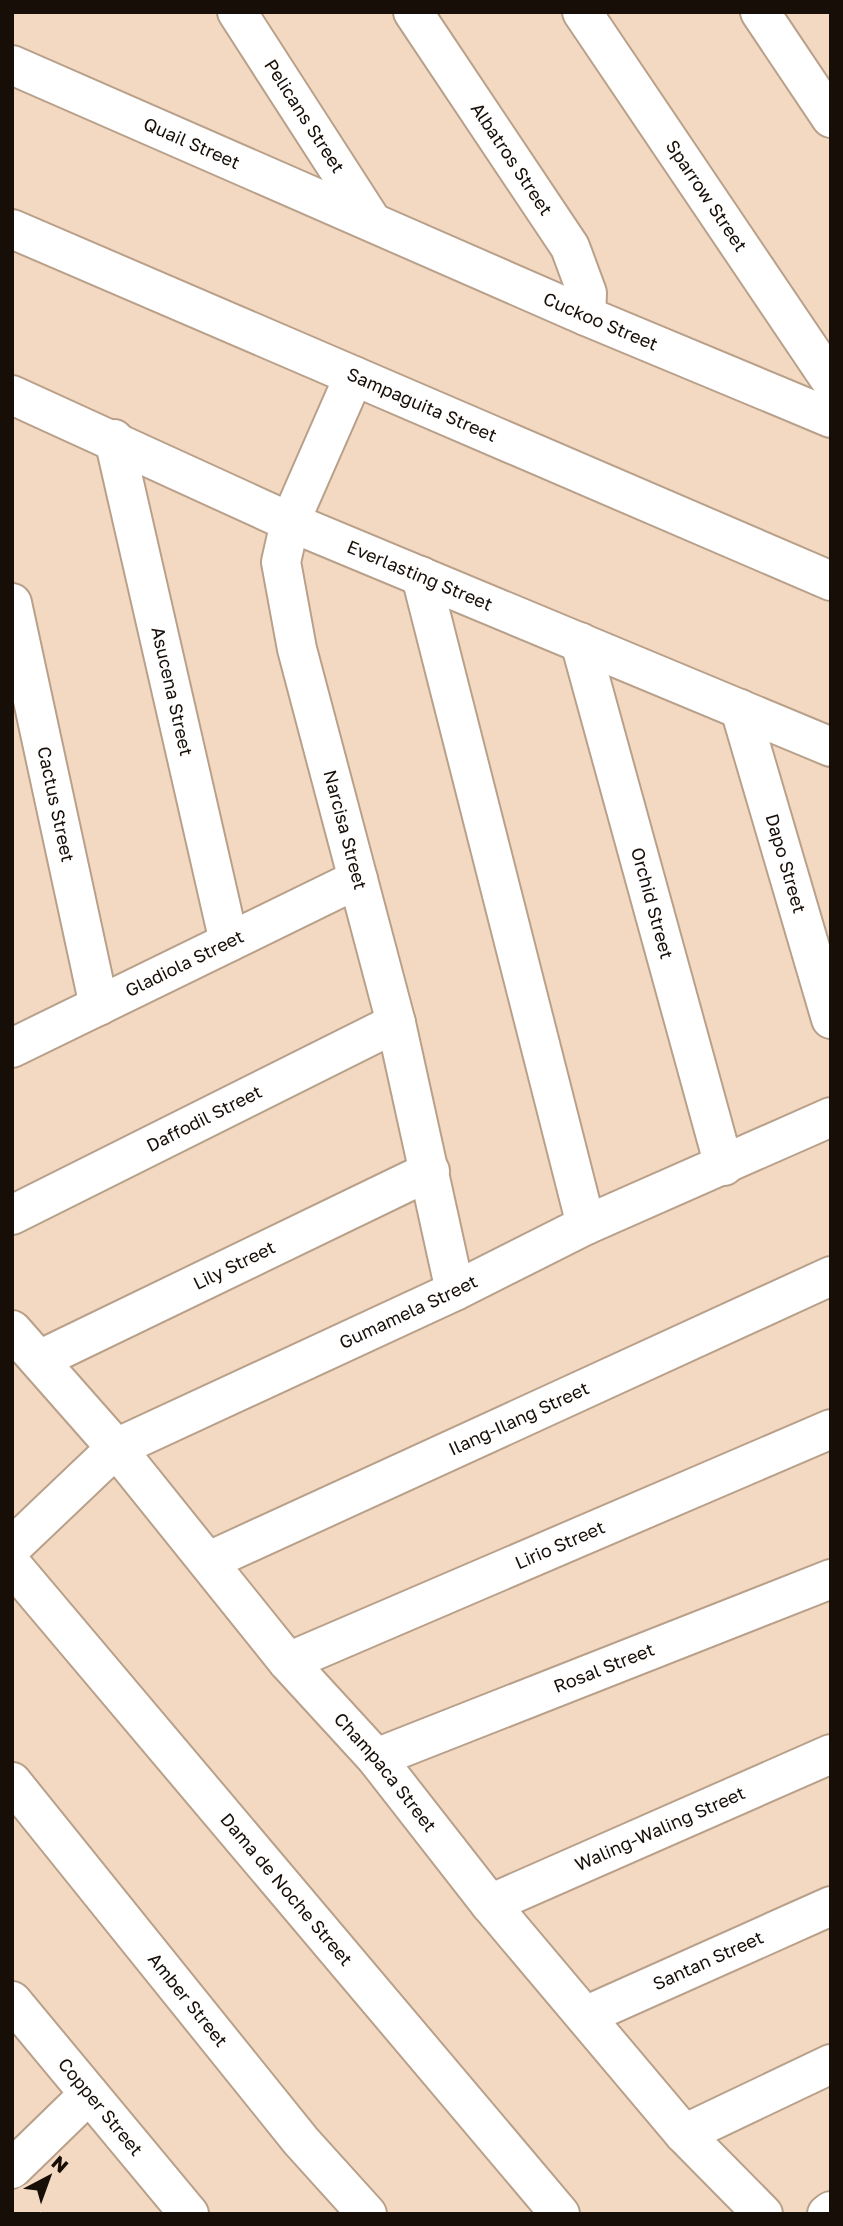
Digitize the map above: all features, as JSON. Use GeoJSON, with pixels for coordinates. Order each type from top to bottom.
{"type":"FeatureCollection","features":[{"type":"Feature","properties":{"kind":"street","name":"Pelicans Street"},"geometry":{"type":"LineString","coordinates":[[237,12],[371,220]]}},
{"type":"Feature","properties":{"kind":"street","name":"Albatros Street"},"geometry":{"type":"LineString","coordinates":[[413,12],[570,247],[587,293],[586,316]]}},
{"type":"Feature","properties":{"kind":"street","name":"Sparrow Street"},"geometry":{"type":"LineString","coordinates":[[582,12],[831,381]]}},
{"type":"Feature","properties":{"kind":"street"},"geometry":{"type":"LineString","coordinates":[[760,12],[831,118]]}},
{"type":"Feature","properties":{"kind":"street","name":"Quail Street"},"geometry":{"type":"LineString","coordinates":[[12,65],[371,220]]}},
{"type":"Feature","properties":{"kind":"street","name":"Cuckoo Street"},"geometry":{"type":"LineString","coordinates":[[371,220],[586,316],[831,418]]}},
{"type":"Feature","properties":{"kind":"street","name":"Sampaguita Street"},"geometry":{"type":"LineString","coordinates":[[12,229],[831,581]]}},
{"type":"Feature","properties":{"kind":"street","name":"Narcisa Street"},"geometry":{"type":"LineString","coordinates":[[355,376],[290,522],[281,562],[297,649],[396,1023],[455,1291]]}},
{"type":"Feature","properties":{"kind":"street","name":"Everlasting Street"},"geometry":{"type":"LineString","coordinates":[[12,395],[114,439],[290,522],[831,747]]}},
{"type":"Feature","properties":{"kind":"street","name":"Asucena Street"},"geometry":{"type":"LineString","coordinates":[[114,439],[229,942]]}},
{"type":"Feature","properties":{"kind":"street"},"geometry":{"type":"LineString","coordinates":[[421,576],[586,1225]]}},
{"type":"Feature","properties":{"kind":"street","name":"Cactus Street"},"geometry":{"type":"LineString","coordinates":[[12,603],[99,1006]]}},
{"type":"Feature","properties":{"kind":"street","name":"Orchid Street"},"geometry":{"type":"LineString","coordinates":[[580,642],[724,1166]]}},
{"type":"Feature","properties":{"kind":"street","name":"Dapo Street"},"geometry":{"type":"LineString","coordinates":[[740,709],[831,1019]]}},
{"type":"Feature","properties":{"kind":"street","name":"Gladiola Street"},"geometry":{"type":"LineString","coordinates":[[12,1048],[358,879]]}},
{"type":"Feature","properties":{"kind":"street","name":"Daffodil Street"},"geometry":{"type":"LineString","coordinates":[[12,1215],[396,1023]]}},
{"type":"Feature","properties":{"kind":"street","name":"Gumamela Street"},"geometry":{"type":"LineString","coordinates":[[12,1547],[116,1448],[455,1291],[586,1225],[831,1117]]}},
{"type":"Feature","properties":{"kind":"street","name":"Lily Street"},"geometry":{"type":"LineString","coordinates":[[39,1360],[430,1171]]}},
{"type":"Feature","properties":{"kind":"street","name":"Ilang-Ilang Street"},"geometry":{"type":"LineString","coordinates":[[209,1561],[831,1276]]}},
{"type":"Feature","properties":{"kind":"street","name":"Champaca Street"},"geometry":{"type":"LineString","coordinates":[[12,1330],[116,1448],[288,1662],[376,1758],[490,1904],[684,2134],[763,2214]]}},
{"type":"Feature","properties":{"kind":"street","name":"Lirio Street"},"geometry":{"type":"LineString","coordinates":[[288,1662],[831,1429]]}},
{"type":"Feature","properties":{"kind":"street","name":"Dama de Noche Street"},"geometry":{"type":"LineString","coordinates":[[12,1565],[560,2214]]}},
{"type":"Feature","properties":{"kind":"street","name":"Rosal Street"},"geometry":{"type":"LineString","coordinates":[[376,1758],[831,1579]]}},
{"type":"Feature","properties":{"kind":"street","name":"Waling-Waling Street"},"geometry":{"type":"LineString","coordinates":[[490,1904],[831,1754]]}},
{"type":"Feature","properties":{"kind":"street","name":"Amber Street"},"geometry":{"type":"LineString","coordinates":[[12,1782],[301,2141],[367,2214]]}},
{"type":"Feature","properties":{"kind":"street","name":"Santan Street"},"geometry":{"type":"LineString","coordinates":[[585,2016],[831,1906]]}},
{"type":"Feature","properties":{"kind":"street","name":"Copper Street"},"geometry":{"type":"LineString","coordinates":[[12,2001],[89,2094],[175,2208]]}},
{"type":"Feature","properties":{"kind":"street"},"geometry":{"type":"LineString","coordinates":[[684,2134],[831,2064]]}},
{"type":"Feature","properties":{"kind":"street"},"geometry":{"type":"LineString","coordinates":[[12,2169],[89,2094]]}}]}
